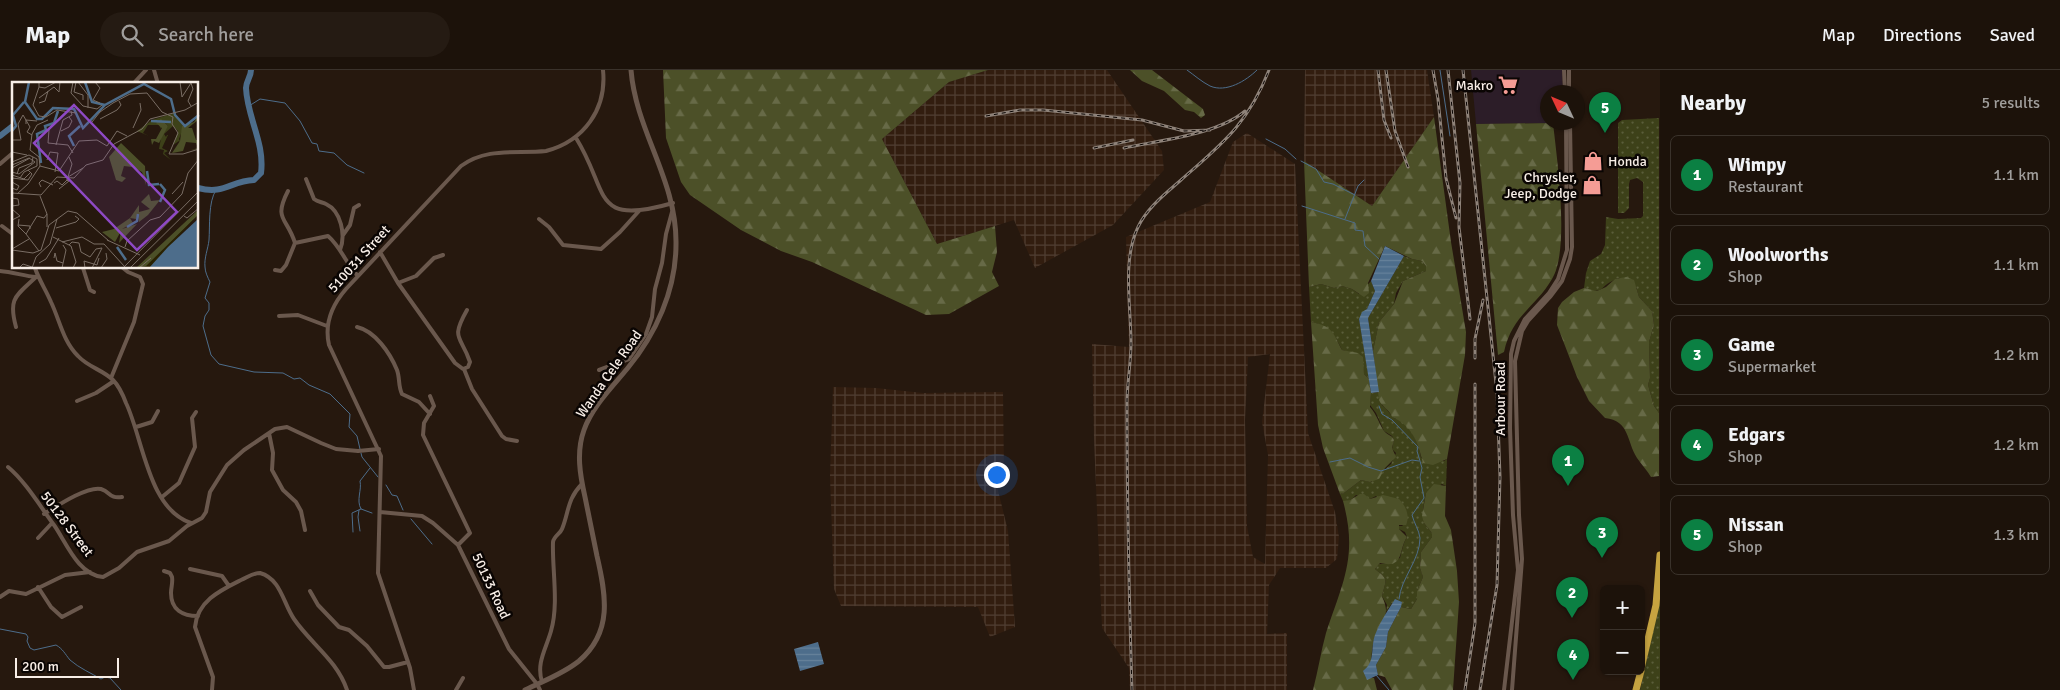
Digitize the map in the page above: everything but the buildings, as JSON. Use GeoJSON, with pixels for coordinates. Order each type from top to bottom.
{"type":"FeatureCollection","features":[{"type":"Feature","properties":{"kind":"highway"},"geometry":{"type":"LineString","coordinates":[[1645,653],[1656,605],[1660,555]]}},
{"type":"Feature","properties":{"kind":"highway"},"geometry":{"type":"LineString","coordinates":[[1636,690],[1640,675]]}},
{"type":"Feature","properties":{"kind":"street"},"geometry":{"type":"LineString","coordinates":[[135,82],[146,70]]}},
{"type":"Feature","properties":{"kind":"street","name":"510031 Street"},"geometry":{"type":"LineString","coordinates":[[414,690],[408,662],[378,573],[381,462],[379,449],[330,345],[329,317],[339,297],[450,177],[467,162],[496,152],[546,151],[555,149],[576,138],[588,126],[599,107],[603,92],[603,70]]}},
{"type":"Feature","properties":{"kind":"street","name":"Wanda Cele Road"},"geometry":{"type":"LineString","coordinates":[[526,690],[539,686],[585,656],[594,643],[603,621],[605,606],[604,590],[582,484],[579,452],[584,428],[642,349],[666,303],[672,280],[676,254],[676,222],[663,172],[637,102],[631,70]]}},
{"type":"Feature","properties":{"kind":"street"},"geometry":{"type":"LineString","coordinates":[[1564,70],[1565,85]]}},
{"type":"Feature","properties":{"kind":"street"},"geometry":{"type":"LineString","coordinates":[[1569,70],[1569,85]]}},
{"type":"Feature","properties":{"kind":"street","name":"Arbour Road"},"geometry":{"type":"LineString","coordinates":[[1504,690],[1519,588],[1513,515],[1510,428],[1511,354],[1514,341],[1525,319],[1548,293],[1564,266],[1567,250],[1566,130]]}},
{"type":"Feature","properties":{"kind":"street","name":"Arbour Road"},"geometry":{"type":"LineString","coordinates":[[1512,690],[1522,559],[1518,515],[1515,361],[1522,331],[1531,317],[1556,289],[1570,259],[1572,247],[1570,130]]}},
{"type":"Feature","properties":{"kind":"street"},"geometry":{"type":"LineString","coordinates":[[576,138],[587,156],[602,195],[608,202],[621,210],[639,211],[672,203],[672,214],[666,234],[650,324],[646,334],[628,359],[599,370]]}},
{"type":"Feature","properties":{"kind":"street"},"geometry":{"type":"LineString","coordinates":[[0,164],[12,154]]}},
{"type":"Feature","properties":{"kind":"street"},"geometry":{"type":"LineString","coordinates":[[306,179],[314,199],[327,204],[337,216],[344,235]]}},
{"type":"Feature","properties":{"kind":"street"},"geometry":{"type":"LineString","coordinates":[[275,270],[280,271],[284,268],[295,243],[290,229],[282,221],[281,215],[281,205],[288,191]]}},
{"type":"Feature","properties":{"kind":"street"},"geometry":{"type":"LineString","coordinates":[[340,250],[344,235],[350,225],[354,208],[358,205]]}},
{"type":"Feature","properties":{"kind":"street"},"geometry":{"type":"LineString","coordinates":[[539,219],[549,227],[564,245],[601,249],[639,211]]}},
{"type":"Feature","properties":{"kind":"street"},"geometry":{"type":"LineString","coordinates":[[2,226],[12,234]]}},
{"type":"Feature","properties":{"kind":"street"},"geometry":{"type":"LineString","coordinates":[[295,243],[328,236],[340,250],[347,264],[358,276]]}},
{"type":"Feature","properties":{"kind":"street"},"geometry":{"type":"LineString","coordinates":[[380,252],[398,283],[458,368],[464,369],[469,365],[469,360],[459,342],[457,332],[467,310]]}},
{"type":"Feature","properties":{"kind":"street"},"geometry":{"type":"LineString","coordinates":[[398,283],[416,276],[434,258],[443,255]]}},
{"type":"Feature","properties":{"kind":"street"},"geometry":{"type":"LineString","coordinates":[[35,269],[61,330],[72,349],[83,361],[112,380],[126,402],[136,427],[146,465],[162,497],[177,517],[191,523]]}},
{"type":"Feature","properties":{"kind":"street"},"geometry":{"type":"LineString","coordinates":[[84,269],[90,290],[94,292]]}},
{"type":"Feature","properties":{"kind":"street"},"geometry":{"type":"LineString","coordinates":[[77,401],[96,393],[112,380],[134,322],[143,284],[140,277],[124,269]]}},
{"type":"Feature","properties":{"kind":"street"},"geometry":{"type":"LineString","coordinates":[[0,271],[37,277]]}},
{"type":"Feature","properties":{"kind":"street"},"geometry":{"type":"LineString","coordinates":[[16,327],[12,311],[13,302],[37,277]]}},
{"type":"Feature","properties":{"kind":"street"},"geometry":{"type":"LineString","coordinates":[[279,316],[298,315],[328,326]]}},
{"type":"Feature","properties":{"kind":"street"},"geometry":{"type":"LineString","coordinates":[[357,327],[370,332],[385,351],[396,370],[402,394],[419,402],[430,414]]}},
{"type":"Feature","properties":{"kind":"street"},"geometry":{"type":"LineString","coordinates":[[464,369],[472,389],[502,436],[506,439],[517,441]]}},
{"type":"Feature","properties":{"kind":"street"},"geometry":{"type":"LineString","coordinates":[[430,396],[434,404],[424,423],[422,432],[470,533],[458,545]]}},
{"type":"Feature","properties":{"kind":"street"},"geometry":{"type":"LineString","coordinates":[[136,427],[152,422],[158,411]]}},
{"type":"Feature","properties":{"kind":"street"},"geometry":{"type":"LineString","coordinates":[[162,497],[179,483],[195,447],[192,418],[196,412]]}},
{"type":"Feature","properties":{"kind":"street","name":"50128 Street"},"geometry":{"type":"LineString","coordinates":[[8,467],[22,481],[52,523],[68,550],[90,572],[100,577],[107,576],[119,568],[137,552],[169,541],[204,515],[210,492],[227,465],[244,450],[278,428],[287,427],[336,448],[358,451],[379,449]]}},
{"type":"Feature","properties":{"kind":"street"},"geometry":{"type":"LineString","coordinates":[[268,433],[273,453],[272,470],[283,490],[296,502],[301,511],[305,530]]}},
{"type":"Feature","properties":{"kind":"street"},"geometry":{"type":"LineString","coordinates":[[539,686],[539,666],[553,622],[552,542],[554,537],[562,530],[567,508],[582,484]]}},
{"type":"Feature","properties":{"kind":"street"},"geometry":{"type":"LineString","coordinates":[[44,514],[67,499],[92,489],[103,490],[113,497],[122,497]]}},
{"type":"Feature","properties":{"kind":"street","name":"50133 Road"},"geometry":{"type":"LineString","coordinates":[[380,512],[422,516],[458,545],[509,649],[539,686]]}},
{"type":"Feature","properties":{"kind":"street"},"geometry":{"type":"LineString","coordinates":[[38,538],[52,523]]}},
{"type":"Feature","properties":{"kind":"street"},"geometry":{"type":"LineString","coordinates":[[190,570],[222,576],[229,586]]}},
{"type":"Feature","properties":{"kind":"street"},"geometry":{"type":"LineString","coordinates":[[164,571],[170,573],[172,577],[171,595],[177,611],[183,614],[198,616]]}},
{"type":"Feature","properties":{"kind":"street"},"geometry":{"type":"LineString","coordinates":[[0,597],[9,591],[26,594],[65,575],[90,572]]}},
{"type":"Feature","properties":{"kind":"street"},"geometry":{"type":"LineString","coordinates":[[212,690],[214,677],[195,626],[198,616],[210,597],[256,573],[260,573],[268,576],[282,594],[296,622],[335,666],[347,690]]}},
{"type":"Feature","properties":{"kind":"street"},"geometry":{"type":"LineString","coordinates":[[38,587],[52,607],[62,617],[81,607]]}},
{"type":"Feature","properties":{"kind":"street"},"geometry":{"type":"LineString","coordinates":[[310,590],[318,605],[339,626],[349,630],[368,646],[384,667],[408,662]]}},
{"type":"Feature","properties":{"kind":"street"},"geometry":{"type":"LineString","coordinates":[[456,690],[463,678]]}},
{"type":"Feature","properties":{"kind":"shaded area"},"geometry":{"type":"Polygon","coordinates":[[[988,70],[1107,70],[1162,151],[1164,170],[1113,225],[1035,268],[1014,220],[937,244],[882,139],[949,82],[988,70]]]}},
{"type":"Feature","properties":{"kind":"shaded area"},"geometry":{"type":"Polygon","coordinates":[[[1305,70],[1427,70],[1434,117],[1372,206],[1304,161],[1305,70]]]}},
{"type":"Feature","properties":{"kind":"shaded area"},"geometry":{"type":"Polygon","coordinates":[[[1471,70],[1562,70],[1563,85],[1540,85],[1540,123],[1476,124],[1471,70]]]}},
{"type":"Feature","properties":{"kind":"shaded area"},"geometry":{"type":"Polygon","coordinates":[[[1247,133],[1295,164],[1308,433],[1335,512],[1339,537],[1337,559],[1326,568],[1280,568],[1269,585],[1267,634],[1287,633],[1287,690],[1130,690],[1129,668],[1102,628],[1092,344],[1129,347],[1126,237],[1210,202],[1233,142],[1247,133]],[[1270,354],[1248,357],[1245,420],[1247,526],[1253,557],[1265,564],[1268,455],[1262,422],[1270,354]]]}},
{"type":"Feature","properties":{"kind":"shaded area"},"geometry":{"type":"Polygon","coordinates":[[[833,387],[876,388],[923,393],[1003,392],[1004,473],[994,474],[1008,531],[1015,627],[990,637],[978,607],[841,606],[834,589],[830,476],[833,387]]]}},
{"type":"Feature","properties":{"kind":"green space"},"geometry":{"type":"Polygon","coordinates":[[[663,70],[988,70],[949,82],[882,139],[937,244],[995,226],[997,252],[992,272],[999,286],[949,314],[926,315],[812,262],[781,251],[741,230],[690,195],[681,182],[666,138],[663,70]]]}},
{"type":"Feature","properties":{"kind":"green space"},"geometry":{"type":"Polygon","coordinates":[[[1130,70],[1152,70],[1203,109],[1205,115],[1201,118],[1194,112],[1185,110],[1164,91],[1142,81],[1130,70]]]}},
{"type":"Feature","properties":{"kind":"green space"},"geometry":{"type":"Polygon","coordinates":[[[1434,117],[1451,242],[1466,332],[1465,355],[1447,459],[1433,465],[1423,463],[1417,442],[1410,430],[1392,417],[1379,400],[1373,351],[1379,322],[1394,304],[1403,281],[1426,271],[1426,266],[1422,261],[1412,259],[1385,246],[1368,283],[1369,293],[1364,297],[1352,289],[1342,286],[1334,288],[1321,284],[1309,287],[1304,161],[1372,206],[1434,117]]]}},
{"type":"Feature","properties":{"kind":"green space"},"geometry":{"type":"Polygon","coordinates":[[[1659,118],[1659,413],[1654,406],[1648,385],[1650,378],[1649,342],[1654,325],[1652,311],[1639,297],[1636,287],[1626,278],[1615,279],[1595,291],[1584,288],[1590,261],[1601,254],[1605,245],[1606,217],[1618,219],[1641,218],[1643,216],[1643,182],[1637,178],[1630,180],[1629,208],[1624,213],[1618,213],[1618,123],[1622,120],[1659,118]]]}},
{"type":"Feature","properties":{"kind":"green space"},"geometry":{"type":"Polygon","coordinates":[[[1540,123],[1540,130],[1554,130],[1559,181],[1561,226],[1557,265],[1552,279],[1518,320],[1512,329],[1504,352],[1498,355],[1476,124],[1540,123]]]}},
{"type":"Feature","properties":{"kind":"green space"},"geometry":{"type":"Polygon","coordinates":[[[1404,256],[1422,261],[1426,266],[1426,271],[1403,281],[1396,293],[1394,304],[1379,322],[1373,351],[1368,318],[1404,256]]]}},
{"type":"Feature","properties":{"kind":"green space"},"geometry":{"type":"Polygon","coordinates":[[[1626,277],[1634,280],[1639,297],[1652,311],[1654,325],[1649,342],[1650,378],[1648,385],[1654,406],[1659,413],[1659,476],[1651,477],[1633,451],[1623,427],[1613,420],[1605,418],[1589,401],[1577,377],[1557,325],[1558,308],[1574,292],[1584,288],[1597,291],[1606,287],[1615,279],[1626,277]]]}},
{"type":"Feature","properties":{"kind":"green space"},"geometry":{"type":"Polygon","coordinates":[[[1371,281],[1375,291],[1367,309],[1359,319],[1369,379],[1364,374],[1361,355],[1342,350],[1337,340],[1326,328],[1311,322],[1309,287],[1321,284],[1334,288],[1342,286],[1352,289],[1359,294],[1371,281]]]}},
{"type":"Feature","properties":{"kind":"green space"},"geometry":{"type":"Polygon","coordinates":[[[1311,322],[1328,328],[1342,350],[1358,353],[1363,357],[1364,374],[1369,379],[1371,393],[1370,407],[1383,430],[1394,440],[1392,448],[1396,457],[1385,468],[1379,479],[1370,482],[1361,480],[1340,494],[1323,448],[1318,425],[1311,322]]]}},
{"type":"Feature","properties":{"kind":"green space"},"geometry":{"type":"Polygon","coordinates":[[[1379,392],[1382,405],[1393,417],[1403,421],[1413,434],[1418,444],[1421,458],[1444,461],[1447,459],[1446,486],[1442,484],[1426,493],[1423,509],[1424,523],[1432,533],[1432,537],[1421,552],[1420,568],[1423,577],[1417,591],[1417,599],[1411,609],[1401,607],[1401,602],[1392,603],[1386,612],[1387,605],[1382,596],[1385,580],[1383,575],[1375,569],[1379,564],[1400,558],[1407,537],[1405,532],[1399,529],[1399,526],[1403,526],[1376,496],[1370,499],[1356,495],[1350,500],[1343,501],[1340,494],[1361,480],[1371,482],[1391,464],[1396,453],[1392,449],[1394,440],[1392,436],[1384,431],[1370,405],[1371,393],[1379,392]]]}},
{"type":"Feature","properties":{"kind":"green space"},"geometry":{"type":"Polygon","coordinates":[[[1434,484],[1446,486],[1445,516],[1451,530],[1457,571],[1459,602],[1453,690],[1392,690],[1385,677],[1378,675],[1376,665],[1386,647],[1388,632],[1401,607],[1411,609],[1417,599],[1417,591],[1423,577],[1420,568],[1421,552],[1432,537],[1432,533],[1424,523],[1422,516],[1426,493],[1434,484]]]}},
{"type":"Feature","properties":{"kind":"green space"},"geometry":{"type":"Polygon","coordinates":[[[1360,494],[1364,494],[1370,499],[1383,495],[1399,499],[1404,505],[1407,515],[1406,525],[1399,525],[1399,529],[1407,537],[1400,557],[1394,563],[1380,563],[1375,569],[1383,575],[1385,580],[1382,596],[1386,608],[1385,616],[1375,637],[1369,666],[1369,678],[1374,678],[1377,690],[1313,690],[1326,633],[1343,583],[1349,553],[1347,520],[1343,501],[1350,500],[1360,494]]]}},
{"type":"Feature","properties":{"kind":"green space"},"geometry":{"type":"Polygon","coordinates":[[[1660,598],[1660,690],[1640,690],[1643,675],[1645,675],[1645,667],[1660,598]]]}},
{"type":"Feature","properties":{"kind":"water"},"geometry":{"type":"Polygon","coordinates":[[[1385,246],[1404,256],[1368,318],[1379,392],[1371,393],[1359,319],[1362,312],[1367,309],[1375,291],[1371,281],[1385,246]]]}},
{"type":"Feature","properties":{"kind":"water"},"geometry":{"type":"Polygon","coordinates":[[[1395,599],[1402,602],[1401,607],[1388,632],[1386,647],[1376,665],[1378,675],[1367,680],[1363,671],[1370,663],[1375,635],[1395,599]]]}},
{"type":"Feature","properties":{"kind":"water"},"geometry":{"type":"Polygon","coordinates":[[[818,642],[824,664],[800,671],[794,649],[818,642]]]}},
{"type":"Feature","properties":{"kind":"waterway"},"geometry":{"type":"LineString","coordinates":[[199,188],[221,189],[254,180],[261,173],[260,151],[247,99],[246,88],[251,70]]}},
{"type":"Feature","properties":{"kind":"waterway"},"geometry":{"type":"LineString","coordinates":[[1187,70],[1216,88],[1229,87],[1242,82],[1257,70]]}},
{"type":"Feature","properties":{"kind":"waterway"},"geometry":{"type":"LineString","coordinates":[[1440,70],[1450,136]]}},
{"type":"Feature","properties":{"kind":"waterway"},"geometry":{"type":"LineString","coordinates":[[249,106],[260,99],[285,103],[300,121],[312,143],[317,144],[319,151],[334,153],[347,165],[364,173]]}},
{"type":"Feature","properties":{"kind":"waterway"},"geometry":{"type":"LineString","coordinates":[[0,136],[12,127]]}},
{"type":"Feature","properties":{"kind":"waterway"},"geometry":{"type":"LineString","coordinates":[[1266,139],[1285,149],[1296,159]]}},
{"type":"Feature","properties":{"kind":"waterway"},"geometry":{"type":"LineString","coordinates":[[1301,161],[1316,169],[1324,182],[1333,184],[1355,195]]}},
{"type":"Feature","properties":{"kind":"waterway"},"geometry":{"type":"LineString","coordinates":[[1345,219],[1358,186],[1364,180]]}},
{"type":"Feature","properties":{"kind":"waterway"},"geometry":{"type":"LineString","coordinates":[[216,190],[211,207],[205,264],[210,282],[205,298],[209,303],[209,310],[205,316],[203,326],[211,355],[219,364],[254,372],[283,373],[294,379],[300,378],[309,385],[330,394],[350,414],[349,427],[357,436],[360,449]]}},
{"type":"Feature","properties":{"kind":"waterway"},"geometry":{"type":"LineString","coordinates":[[1302,206],[1355,223],[1355,230],[1363,231],[1365,246],[1379,259]]}},
{"type":"Feature","properties":{"kind":"waterway"},"geometry":{"type":"LineString","coordinates":[[1379,406],[1382,414],[1392,420],[1418,447],[1417,451],[1422,468],[1420,477],[1424,498],[1412,515],[1420,538],[1419,546],[1400,591],[1399,599]]}},
{"type":"Feature","properties":{"kind":"waterway"},"geometry":{"type":"LineString","coordinates":[[361,453],[378,477]]}},
{"type":"Feature","properties":{"kind":"waterway"},"geometry":{"type":"LineString","coordinates":[[1330,462],[1350,458],[1381,471],[1412,460],[1419,461]]}},
{"type":"Feature","properties":{"kind":"waterway"},"geometry":{"type":"LineString","coordinates":[[370,468],[360,481],[359,502],[361,509],[372,513]]}},
{"type":"Feature","properties":{"kind":"waterway"},"geometry":{"type":"LineString","coordinates":[[386,485],[392,495],[397,496],[403,510]]}},
{"type":"Feature","properties":{"kind":"waterway"},"geometry":{"type":"LineString","coordinates":[[353,532],[352,513],[361,509]]}},
{"type":"Feature","properties":{"kind":"waterway"},"geometry":{"type":"LineString","coordinates":[[359,510],[360,531]]}},
{"type":"Feature","properties":{"kind":"waterway"},"geometry":{"type":"LineString","coordinates":[[411,519],[432,544]]}},
{"type":"Feature","properties":{"kind":"waterway"},"geometry":{"type":"LineString","coordinates":[[0,629],[26,634],[30,648],[34,650],[56,645],[77,666],[101,679],[105,677],[110,678],[121,690]]}},
{"type":"Feature","properties":{"kind":"waterway"},"geometry":{"type":"LineString","coordinates":[[1376,675],[1389,690]]}},
{"type":"Feature","properties":{"kind":"railway"},"geometry":{"type":"LineString","coordinates":[[1132,690],[1127,403],[1131,343],[1128,284],[1133,240],[1138,227],[1151,207],[1210,155],[1243,119],[1261,89],[1269,70]]}},
{"type":"Feature","properties":{"kind":"railway"},"geometry":{"type":"LineString","coordinates":[[1378,70],[1384,120],[1391,138]]}},
{"type":"Feature","properties":{"kind":"railway"},"geometry":{"type":"LineString","coordinates":[[1386,70],[1395,131],[1408,167]]}},
{"type":"Feature","properties":{"kind":"railway"},"geometry":{"type":"LineString","coordinates":[[1433,70],[1446,178],[1456,218]]}},
{"type":"Feature","properties":{"kind":"railway"},"geometry":{"type":"LineString","coordinates":[[1448,70],[1460,183],[1459,227],[1470,319]]}},
{"type":"Feature","properties":{"kind":"railway"},"geometry":{"type":"LineString","coordinates":[[1463,70],[1497,393],[1500,477],[1497,585],[1480,690]]}},
{"type":"Feature","properties":{"kind":"railway"},"geometry":{"type":"LineString","coordinates":[[986,116],[1020,110],[1043,110],[1142,120],[1184,131],[1210,130]]}},
{"type":"Feature","properties":{"kind":"railway"},"geometry":{"type":"LineString","coordinates":[[1124,148],[1188,136],[1219,126],[1245,111]]}},
{"type":"Feature","properties":{"kind":"railway"},"geometry":{"type":"LineString","coordinates":[[1094,148],[1133,140]]}},
{"type":"Feature","properties":{"kind":"railway"},"geometry":{"type":"LineString","coordinates":[[1475,358],[1475,339],[1483,300]]}},
{"type":"Feature","properties":{"kind":"railway"},"geometry":{"type":"LineString","coordinates":[[1465,690],[1475,623],[1475,384]]}},
{"type":"Feature","properties":{"kind":"place","name":"Makro"},"geometry":{"type":"Point","coordinates":[1508,85]}},
{"type":"Feature","properties":{"kind":"place","name":"Nissan"},"geometry":{"type":"Point","coordinates":[1605,133]}},
{"type":"Feature","properties":{"kind":"place","name":"Honda"},"geometry":{"type":"Point","coordinates":[1593,161]}},
{"type":"Feature","properties":{"kind":"place","name":"Chrysler, Jeep, Dodge"},"geometry":{"type":"Point","coordinates":[1592,185]}},
{"type":"Feature","properties":{"kind":"place","name":"Wimpy"},"geometry":{"type":"Point","coordinates":[1568,486]}},
{"type":"Feature","properties":{"kind":"place","name":"Game"},"geometry":{"type":"Point","coordinates":[1602,558]}},
{"type":"Feature","properties":{"kind":"place","name":"Woolworths"},"geometry":{"type":"Point","coordinates":[1572,618]}},
{"type":"Feature","properties":{"kind":"place","name":"Edgars"},"geometry":{"type":"Point","coordinates":[1573,680]}}]}
